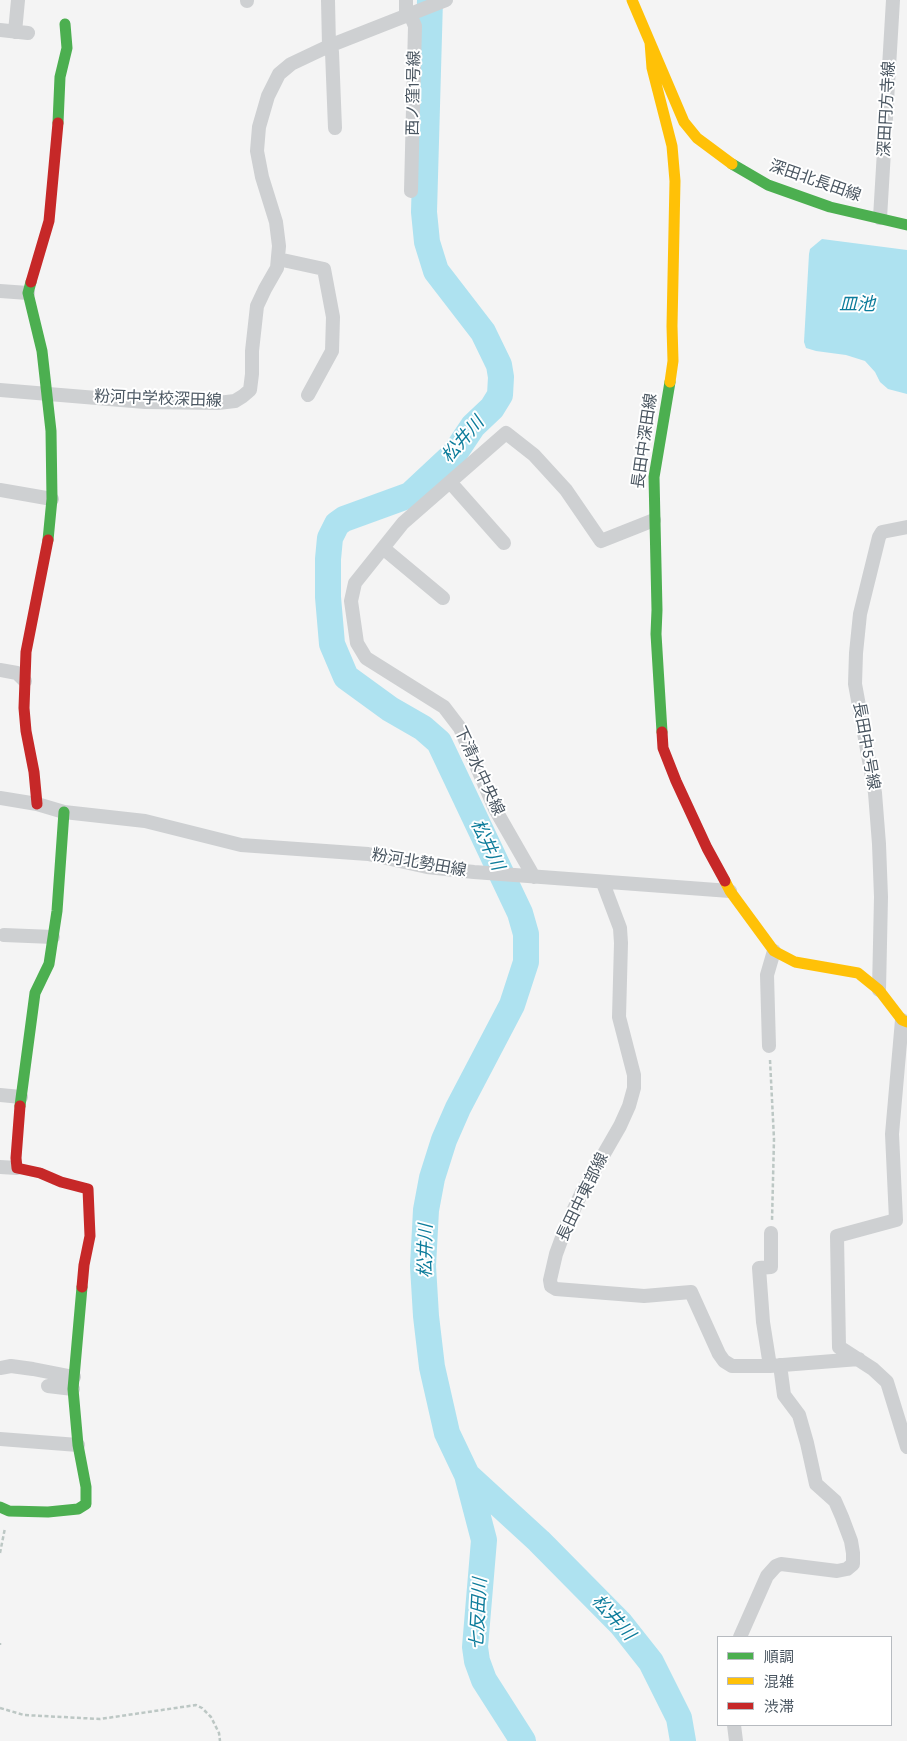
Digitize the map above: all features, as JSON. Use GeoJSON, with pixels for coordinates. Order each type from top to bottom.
{"type":"FeatureCollection","features":[{"type":"Feature","properties":{"kind":"street"},"geometry":{"type":"LineString","coordinates":[[0,30],[22,33],[18,0]]}},
{"type":"Feature","properties":{"kind":"street"},"geometry":{"type":"LineString","coordinates":[[328,0],[329,46],[332,52],[335,128]]}},
{"type":"Feature","properties":{"kind":"street","name":"西ノ窪1号線"},"geometry":{"type":"LineString","coordinates":[[406,0],[406,15],[412,19],[415,26],[411,191]]}},
{"type":"Feature","properties":{"kind":"street","name":"深田北長田線"},"geometry":{"type":"LineString","coordinates":[[632,0],[684,122],[697,138],[727,161],[768,185],[830,207],[907,224]]}},
{"type":"Feature","properties":{"kind":"street","name":"深田円方寺線"},"geometry":{"type":"LineString","coordinates":[[880,218],[893,0]]}},
{"type":"Feature","properties":{"kind":"street","name":"粉河中学校深田線"},"geometry":{"type":"LineString","coordinates":[[0,390],[145,402],[218,403],[235,401],[250,390],[257,306],[277,268],[279,246],[276,222],[262,177],[257,151],[259,127],[268,96],[280,74],[291,64],[329,46],[442,1]]}},
{"type":"Feature","properties":{"kind":"street"},"geometry":{"type":"LineString","coordinates":[[37,804],[24,708],[26,652],[49,533],[52,499],[51,431],[42,351],[28,294],[50,221],[58,137],[60,77],[67,48],[65,24]]}},
{"type":"Feature","properties":{"kind":"street","name":"長田中深田線"},"geometry":{"type":"LineString","coordinates":[[650,42],[652,68],[672,146],[675,181],[673,361],[654,477],[656,634],[663,748],[707,848],[730,891]]}},
{"type":"Feature","properties":{"kind":"street"},"geometry":{"type":"LineString","coordinates":[[278,259],[324,269],[334,317],[332,351],[308,395]]}},
{"type":"Feature","properties":{"kind":"street"},"geometry":{"type":"LineString","coordinates":[[0,290],[28,294]]}},
{"type":"Feature","properties":{"kind":"street","name":"下清水中央線"},"geometry":{"type":"LineString","coordinates":[[529,877],[495,809],[460,728],[444,707],[366,658],[357,643],[351,601],[355,583],[403,523],[506,433],[534,455],[566,490],[601,541],[654,520]]}},
{"type":"Feature","properties":{"kind":"street"},"geometry":{"type":"LineString","coordinates":[[450,482],[504,544]]}},
{"type":"Feature","properties":{"kind":"street"},"geometry":{"type":"LineString","coordinates":[[0,490],[52,499]]}},
{"type":"Feature","properties":{"kind":"street","name":"長田中5号線"},"geometry":{"type":"LineString","coordinates":[[879,990],[881,897],[879,844],[875,793],[855,684],[856,653],[860,614],[878,537],[882,532],[907,528]]}},
{"type":"Feature","properties":{"kind":"street"},"geometry":{"type":"LineString","coordinates":[[383,548],[443,598]]}},
{"type":"Feature","properties":{"kind":"street"},"geometry":{"type":"LineString","coordinates":[[0,670],[17,673],[25,681]]}},
{"type":"Feature","properties":{"kind":"street","name":"粉河北勢田線"},"geometry":{"type":"LineString","coordinates":[[0,798],[37,804],[64,812],[145,821],[241,845],[368,854],[427,867],[474,872],[730,891]]}},
{"type":"Feature","properties":{"kind":"street"},"geometry":{"type":"LineString","coordinates":[[17,1168],[16,1158],[21,1097],[35,992],[49,964],[57,911],[64,812]]}},
{"type":"Feature","properties":{"kind":"street","name":"長田中東部線"},"geometry":{"type":"LineString","coordinates":[[603,883],[620,928],[619,1017],[634,1074],[634,1088],[629,1106],[620,1126],[582,1192],[567,1224],[556,1254],[550,1280],[551,1286],[556,1290],[644,1296],[691,1292],[724,1362],[732,1366],[859,1359]]}},
{"type":"Feature","properties":{"kind":"street"},"geometry":{"type":"LineString","coordinates":[[730,891],[774,951],[795,962],[858,973],[879,990],[904,1021],[892,1134],[896,1220],[837,1236],[839,1346],[859,1359],[887,1382],[907,1447]]}},
{"type":"Feature","properties":{"kind":"street"},"geometry":{"type":"LineString","coordinates":[[4,935],[53,937]]}},
{"type":"Feature","properties":{"kind":"street"},"geometry":{"type":"LineString","coordinates":[[769,1046],[767,975],[774,951]]}},
{"type":"Feature","properties":{"kind":"street"},"geometry":{"type":"LineString","coordinates":[[0,1095],[21,1097]]}},
{"type":"Feature","properties":{"kind":"street"},"geometry":{"type":"LineString","coordinates":[[0,1167],[17,1168],[40,1173],[61,1182],[88,1189],[90,1236],[84,1265],[74,1383],[78,1445],[86,1486],[86,1504],[78,1509],[48,1512],[4,1509]]}},
{"type":"Feature","properties":{"kind":"street"},"geometry":{"type":"LineString","coordinates":[[740,1636],[767,1576],[776,1566],[781,1564],[837,1571],[847,1569],[853,1564],[851,1541],[842,1517],[834,1501],[816,1484],[799,1415],[784,1395],[775,1365],[759,1268],[771,1267],[771,1234]]}},
{"type":"Feature","properties":{"kind":"street"},"geometry":{"type":"LineString","coordinates":[[0,1368],[11,1366],[33,1369],[74,1383]]}},
{"type":"Feature","properties":{"kind":"street"},"geometry":{"type":"LineString","coordinates":[[48,1386],[74,1383]]}},
{"type":"Feature","properties":{"kind":"street"},"geometry":{"type":"LineString","coordinates":[[0,1439],[78,1445]]}},
{"type":"Feature","properties":{"kind":"street"},"geometry":{"type":"LineString","coordinates":[[734,1726],[736,1741]]}},
{"type":"Feature","properties":{"kind":"path"},"geometry":{"type":"LineString","coordinates":[[769,1046],[774,1139],[771,1234]]}},
{"type":"Feature","properties":{"kind":"path"},"geometry":{"type":"LineString","coordinates":[[0,1553],[4,1509]]}},
{"type":"Feature","properties":{"kind":"path"},"geometry":{"type":"LineString","coordinates":[[0,1708],[24,1715],[100,1719],[196,1705],[202,1708],[210,1717],[219,1733],[220,1741]]}},
{"type":"Feature","properties":{"kind":"water","name":"皿池"},"geometry":{"type":"Polygon","coordinates":[[[822,239],[907,250],[907,394],[888,389],[880,382],[875,372],[865,361],[846,355],[806,348],[804,342],[809,254],[810,249],[822,239]]]}},
{"type":"Feature","properties":{"kind":"waterway","name":"松井川"},"geometry":{"type":"LineString","coordinates":[[430,0],[424,212],[427,242],[436,271],[483,332],[499,365],[501,377],[500,395],[492,408],[473,426],[455,453],[410,495],[344,519],[337,524],[330,538],[328,597],[332,644],[346,677],[390,709],[423,728],[439,742],[520,913],[526,934],[526,962],[512,1005],[458,1108],[444,1140],[432,1178],[426,1210],[423,1266],[432,1367],[447,1433],[467,1475],[539,1541],[621,1624],[651,1662],[679,1718],[683,1741]]}},
{"type":"Feature","properties":{"kind":"waterway","name":"七反田川"},"geometry":{"type":"LineString","coordinates":[[467,1475],[484,1540],[475,1647],[477,1661],[484,1680],[523,1741]]}},
{"type":"Feature","properties":{"kind":"traffic: fast"},"geometry":{"type":"LineString","coordinates":[[58,123],[60,77],[67,48],[65,24]]}},
{"type":"Feature","properties":{"kind":"traffic: fast"},"geometry":{"type":"LineString","coordinates":[[732,164],[768,185],[830,207],[907,225]]}},
{"type":"Feature","properties":{"kind":"traffic: fast"},"geometry":{"type":"LineString","coordinates":[[31,282],[28,293],[42,351],[51,431],[52,499],[48,540]]}},
{"type":"Feature","properties":{"kind":"traffic: fast"},"geometry":{"type":"LineString","coordinates":[[662,732],[656,634],[654,477],[670,382]]}},
{"type":"Feature","properties":{"kind":"traffic: fast"},"geometry":{"type":"LineString","coordinates":[[20,1106],[35,993],[49,964],[57,911],[64,812]]}},
{"type":"Feature","properties":{"kind":"traffic: fast"},"geometry":{"type":"LineString","coordinates":[[0,1507],[9,1511],[48,1512],[78,1509],[86,1504],[86,1487],[78,1445],[73,1389],[82,1287]]}},
{"type":"Feature","properties":{"kind":"traffic: slow"},"geometry":{"type":"LineString","coordinates":[[632,0],[684,122],[697,138],[732,164]]}},
{"type":"Feature","properties":{"kind":"traffic: slow"},"geometry":{"type":"LineString","coordinates":[[650,42],[652,68],[672,146],[675,181],[673,361],[670,382]]}},
{"type":"Feature","properties":{"kind":"traffic: slow"},"geometry":{"type":"LineString","coordinates":[[725,881],[730,891],[774,951],[795,962],[858,973],[879,990],[902,1020],[907,1022]]}},
{"type":"Feature","properties":{"kind":"traffic: jam"},"geometry":{"type":"LineString","coordinates":[[31,282],[49,221],[58,123]]}},
{"type":"Feature","properties":{"kind":"traffic: jam"},"geometry":{"type":"LineString","coordinates":[[37,804],[24,708],[26,652],[48,540]]}},
{"type":"Feature","properties":{"kind":"traffic: jam"},"geometry":{"type":"LineString","coordinates":[[662,732],[663,748],[676,781],[707,848],[725,881]]}},
{"type":"Feature","properties":{"kind":"traffic: jam"},"geometry":{"type":"LineString","coordinates":[[20,1106],[17,1168],[40,1173],[61,1182],[88,1189],[90,1236],[82,1287]]}}]}
